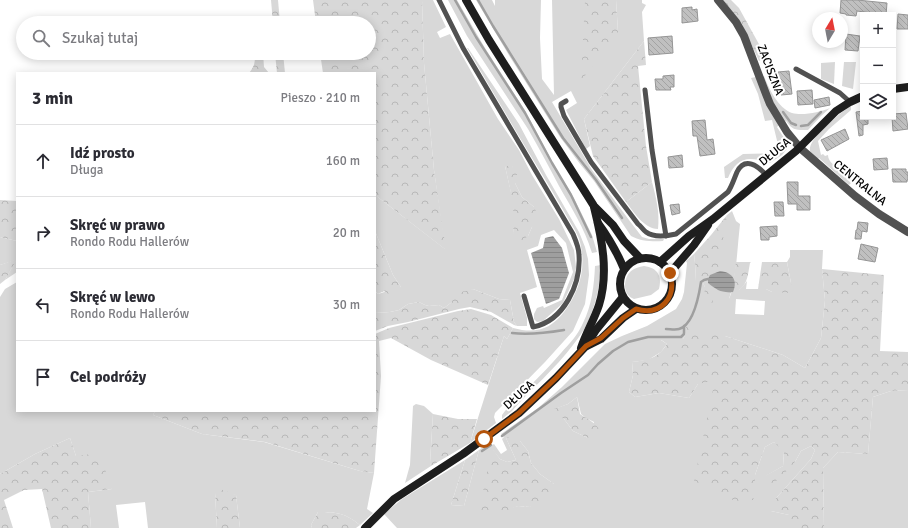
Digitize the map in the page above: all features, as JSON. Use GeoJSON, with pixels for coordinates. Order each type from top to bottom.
{"type":"FeatureCollection","features":[{"type":"Feature","properties":{"kind":"main road"},"geometry":{"type":"LineString","coordinates":[[466,0],[594,206],[613,225],[624,241],[640,258]]}},
{"type":"Feature","properties":{"kind":"main road"},"geometry":{"type":"LineString","coordinates":[[896,89],[908,87]]}},
{"type":"Feature","properties":{"kind":"main road","name":"DŁUGA"},"geometry":{"type":"LineString","coordinates":[[660,262],[689,236],[713,219],[800,148],[836,111],[860,97]]}},
{"type":"Feature","properties":{"kind":"main road"},"geometry":{"type":"LineString","coordinates":[[579,354],[587,332],[596,314],[604,283],[604,258],[594,206]]}},
{"type":"Feature","properties":{"kind":"main road","name":"DŁUGA"},"geometry":{"type":"LineString","coordinates":[[670,273],[713,219]]}},
{"type":"Feature","properties":{"kind":"main road"},"geometry":{"type":"LineString","coordinates":[[598,223],[617,252],[624,269]]}},
{"type":"Feature","properties":{"kind":"main road"},"geometry":{"type":"LineString","coordinates":[[640,258],[654,259],[660,262],[670,273],[672,289],[669,297],[658,308],[650,311],[642,311],[628,304],[622,298],[619,284],[620,276],[624,269],[628,264],[640,258]]}},
{"type":"Feature","properties":{"kind":"main road","name":"DŁUGA"},"geometry":{"type":"LineString","coordinates":[[364,528],[394,499],[463,454],[519,413],[579,354],[622,298]]}},
{"type":"Feature","properties":{"kind":"main road","name":"DŁUGA"},"geometry":{"type":"LineString","coordinates":[[586,346],[601,338],[623,318],[636,309]]}},
{"type":"Feature","properties":{"kind":"street","name":"ZACISZNA"},"geometry":{"type":"LineString","coordinates":[[718,0],[736,22],[744,36],[770,104],[787,132],[800,148]]}},
{"type":"Feature","properties":{"kind":"street","name":"CENTRALNA"},"geometry":{"type":"LineString","coordinates":[[800,148],[855,196],[879,214],[908,232]]}},
{"type":"Feature","properties":{"kind":"lane"},"geometry":{"type":"LineString","coordinates":[[439,0],[463,48],[577,244],[579,268],[576,282],[565,305],[558,313],[550,320],[539,326],[533,327],[524,296]]}},
{"type":"Feature","properties":{"kind":"lane"},"geometry":{"type":"LineString","coordinates":[[796,69],[840,93],[850,102]]}},
{"type":"Feature","properties":{"kind":"lane"},"geometry":{"type":"LineString","coordinates":[[645,90],[652,150],[666,236]]}},
{"type":"Feature","properties":{"kind":"lane"},"geometry":{"type":"LineString","coordinates":[[566,101],[561,104],[564,116],[591,162],[638,224],[646,232],[666,236],[676,234],[728,192],[740,167],[745,164],[750,164],[760,168],[766,175]]}},
{"type":"Feature","properties":{"kind":"green space"},"geometry":{"type":"Polygon","coordinates":[[[271,0],[278,0],[279,16],[272,16],[271,0]]]}},
{"type":"Feature","properties":{"kind":"green space"},"geometry":{"type":"Polygon","coordinates":[[[313,0],[422,0],[424,63],[434,170],[446,250],[376,194],[376,72],[323,72],[321,60],[376,60],[376,16],[315,16],[313,0]]]}},
{"type":"Feature","properties":{"kind":"green space"},"geometry":{"type":"Polygon","coordinates":[[[422,0],[433,0],[446,27],[437,32],[440,38],[450,34],[498,119],[519,150],[532,175],[559,219],[574,250],[576,267],[575,277],[563,303],[543,321],[537,322],[534,319],[534,314],[537,308],[543,306],[544,308],[562,300],[573,272],[566,243],[554,230],[541,235],[538,246],[527,250],[537,287],[520,293],[527,318],[527,326],[517,326],[514,322],[510,300],[499,299],[473,289],[444,308],[439,305],[429,306],[419,302],[408,304],[399,310],[376,313],[376,292],[378,294],[401,287],[393,275],[376,233],[376,194],[445,249],[434,170],[424,63],[422,0]],[[505,166],[513,201],[515,221],[513,233],[528,236],[532,227],[534,207],[522,197],[515,183],[512,166],[505,166]]]}},
{"type":"Feature","properties":{"kind":"green space"},"geometry":{"type":"Polygon","coordinates":[[[448,0],[457,0],[485,48],[526,112],[556,169],[574,198],[592,235],[597,252],[592,253],[577,218],[532,136],[467,36],[448,0]]]}},
{"type":"Feature","properties":{"kind":"green space"},"geometry":{"type":"Polygon","coordinates":[[[476,0],[492,0],[495,6],[495,0],[541,0],[540,38],[542,79],[554,95],[552,0],[585,0],[585,7],[618,32],[616,0],[642,0],[642,3],[646,5],[642,12],[644,41],[584,119],[590,146],[586,149],[566,110],[577,103],[571,91],[552,102],[592,170],[642,237],[649,239],[664,239],[663,241],[647,241],[631,236],[594,181],[560,137],[476,0]]]}},
{"type":"Feature","properties":{"kind":"green space"},"geometry":{"type":"Polygon","coordinates":[[[585,0],[616,0],[618,32],[581,81],[585,0]]]}},
{"type":"Feature","properties":{"kind":"green space"},"geometry":{"type":"Polygon","coordinates":[[[723,0],[731,0],[739,8],[766,57],[759,61],[742,24],[723,0]]]}},
{"type":"Feature","properties":{"kind":"green space"},"geometry":{"type":"Polygon","coordinates":[[[644,41],[646,65],[638,66],[646,146],[652,182],[626,202],[593,156],[584,119],[644,41]]]}},
{"type":"Feature","properties":{"kind":"green space"},"geometry":{"type":"Polygon","coordinates":[[[467,48],[519,124],[579,232],[588,259],[589,275],[585,304],[573,331],[495,413],[494,417],[496,423],[470,443],[504,336],[507,339],[513,328],[528,331],[542,329],[548,327],[559,318],[569,305],[577,290],[582,273],[582,256],[580,244],[575,231],[467,48]]]}},
{"type":"Feature","properties":{"kind":"green space"},"geometry":{"type":"Polygon","coordinates":[[[255,60],[264,60],[264,67],[268,72],[250,72],[255,60]]]}},
{"type":"Feature","properties":{"kind":"green space"},"geometry":{"type":"Polygon","coordinates":[[[276,60],[284,60],[285,72],[277,72],[276,60]]]}},
{"type":"Feature","properties":{"kind":"green space"},"geometry":{"type":"Polygon","coordinates":[[[835,62],[834,84],[821,79],[821,63],[835,62]]]}},
{"type":"Feature","properties":{"kind":"green space"},"geometry":{"type":"Polygon","coordinates":[[[844,62],[856,62],[853,89],[842,86],[844,62]]]}},
{"type":"Feature","properties":{"kind":"green space"},"geometry":{"type":"Polygon","coordinates":[[[764,76],[778,103],[787,111],[801,114],[830,108],[808,130],[798,130],[793,128],[786,121],[785,122],[776,109],[762,77],[764,76]]]}},
{"type":"Feature","properties":{"kind":"green space"},"geometry":{"type":"Polygon","coordinates":[[[756,77],[779,125],[777,127],[786,141],[787,149],[782,155],[770,163],[761,159],[744,160],[733,168],[728,178],[725,178],[724,167],[743,154],[780,153],[772,120],[765,121],[758,94],[751,78],[756,77]]]}},
{"type":"Feature","properties":{"kind":"green space"},"geometry":{"type":"Polygon","coordinates":[[[851,106],[851,110],[829,129],[818,141],[821,155],[828,155],[832,163],[846,175],[851,183],[849,185],[819,158],[817,160],[810,150],[814,139],[819,133],[851,106]]]}},
{"type":"Feature","properties":{"kind":"green space"},"geometry":{"type":"Polygon","coordinates":[[[505,166],[512,166],[517,174],[515,183],[522,197],[534,207],[539,217],[528,236],[520,242],[513,233],[514,216],[511,191],[505,166]]]}},
{"type":"Feature","properties":{"kind":"green space"},"geometry":{"type":"Polygon","coordinates":[[[652,182],[658,211],[658,229],[644,223],[626,202],[652,182]]]}},
{"type":"Feature","properties":{"kind":"green space"},"geometry":{"type":"Polygon","coordinates":[[[0,200],[16,201],[16,241],[0,237],[0,200]]]}},
{"type":"Feature","properties":{"kind":"green space"},"geometry":{"type":"Polygon","coordinates":[[[732,211],[736,221],[740,224],[735,271],[729,299],[747,281],[746,289],[766,289],[772,292],[791,283],[787,262],[790,257],[790,250],[823,250],[822,269],[825,300],[821,338],[805,368],[783,355],[725,336],[755,494],[755,475],[765,447],[774,442],[784,451],[783,466],[764,477],[795,462],[801,451],[811,446],[815,450],[811,459],[777,497],[771,511],[789,515],[789,527],[791,528],[397,528],[384,514],[402,499],[465,460],[451,505],[464,506],[479,450],[489,443],[491,446],[494,444],[501,454],[507,450],[502,439],[504,437],[501,434],[538,408],[562,387],[605,344],[647,326],[676,309],[684,292],[686,261],[694,254],[696,281],[702,281],[705,287],[727,215],[732,211]],[[736,299],[735,314],[764,315],[765,301],[736,299]],[[686,326],[686,333],[683,339],[661,340],[667,344],[661,352],[648,360],[632,362],[633,375],[629,392],[635,397],[659,393],[689,398],[698,384],[686,326]],[[577,397],[568,404],[555,409],[573,431],[588,438],[594,422],[581,414],[577,397]],[[506,438],[516,460],[507,462],[500,459],[492,449],[507,509],[518,506],[530,507],[554,484],[540,474],[531,463],[528,451],[520,441],[506,438]]]}},
{"type":"Feature","properties":{"kind":"green space"},"geometry":{"type":"Polygon","coordinates":[[[727,215],[712,306],[704,298],[705,287],[702,281],[696,281],[694,254],[727,215]]]}},
{"type":"Feature","properties":{"kind":"green space"},"geometry":{"type":"Polygon","coordinates":[[[376,233],[393,275],[401,287],[396,299],[384,291],[378,294],[376,292],[376,233]]]}},
{"type":"Feature","properties":{"kind":"green space"},"geometry":{"type":"Polygon","coordinates":[[[0,237],[16,241],[16,260],[0,265],[0,237]]]}},
{"type":"Feature","properties":{"kind":"green space"},"geometry":{"type":"Polygon","coordinates":[[[16,259],[5,280],[0,284],[0,265],[16,259]]]}},
{"type":"Feature","properties":{"kind":"green space"},"geometry":{"type":"Polygon","coordinates":[[[16,260],[16,273],[5,280],[16,260]]]}},
{"type":"Feature","properties":{"kind":"green space"},"geometry":{"type":"Polygon","coordinates":[[[736,262],[751,262],[746,281],[739,290],[736,299],[729,299],[732,291],[736,262]]]}},
{"type":"Feature","properties":{"kind":"green space"},"geometry":{"type":"Polygon","coordinates":[[[762,262],[787,262],[792,293],[772,292],[766,289],[758,289],[762,262]]]}},
{"type":"Feature","properties":{"kind":"green space"},"geometry":{"type":"Polygon","coordinates":[[[601,265],[599,287],[595,302],[587,324],[582,332],[559,362],[512,411],[502,419],[502,415],[505,411],[541,375],[579,331],[586,316],[590,302],[595,266],[601,265]]]}},
{"type":"Feature","properties":{"kind":"green space"},"geometry":{"type":"Polygon","coordinates":[[[644,266],[653,269],[658,273],[660,280],[659,289],[651,295],[634,299],[627,294],[625,286],[626,278],[631,271],[644,266]]]}},
{"type":"Feature","properties":{"kind":"green space"},"geometry":{"type":"Polygon","coordinates":[[[822,269],[884,275],[880,351],[908,352],[908,390],[891,391],[873,397],[868,454],[838,452],[823,468],[824,528],[789,528],[789,515],[771,511],[770,508],[777,497],[811,459],[815,450],[811,446],[801,451],[795,462],[779,479],[767,486],[764,484],[763,477],[783,466],[784,452],[774,442],[765,447],[755,475],[755,494],[753,500],[735,501],[694,481],[715,380],[698,384],[689,398],[659,393],[635,397],[629,392],[633,375],[632,362],[652,358],[664,349],[667,344],[660,339],[683,339],[686,333],[686,326],[689,323],[697,329],[725,336],[783,355],[805,368],[821,338],[825,300],[822,269]]]}},
{"type":"Feature","properties":{"kind":"green space"},"geometry":{"type":"Polygon","coordinates":[[[16,283],[16,412],[154,412],[153,415],[202,434],[264,442],[360,471],[374,473],[367,509],[373,513],[360,525],[350,518],[340,514],[318,512],[311,525],[312,528],[240,528],[236,495],[215,493],[217,528],[148,528],[145,502],[116,505],[119,528],[91,528],[88,492],[112,489],[76,456],[70,438],[35,454],[0,474],[0,297],[5,289],[16,283]]]}},
{"type":"Feature","properties":{"kind":"green space"},"geometry":{"type":"Polygon","coordinates":[[[473,289],[499,299],[510,300],[514,322],[517,326],[491,312],[470,307],[388,326],[376,331],[376,313],[399,310],[408,304],[419,302],[429,306],[439,305],[444,308],[452,302],[453,294],[473,289]]]}},
{"type":"Feature","properties":{"kind":"green space"},"geometry":{"type":"Polygon","coordinates":[[[471,309],[491,315],[513,328],[507,339],[504,336],[488,385],[431,360],[391,338],[379,341],[381,376],[374,473],[360,471],[265,442],[202,434],[153,415],[154,412],[376,412],[376,334],[389,328],[471,309]]]}},
{"type":"Feature","properties":{"kind":"green space"},"geometry":{"type":"Polygon","coordinates":[[[908,390],[908,528],[824,528],[823,468],[838,452],[868,454],[873,397],[891,391],[908,390]]]}},
{"type":"Feature","properties":{"kind":"green space"},"geometry":{"type":"Polygon","coordinates":[[[577,397],[580,414],[599,429],[597,435],[588,438],[573,431],[564,419],[556,414],[554,409],[568,404],[577,397]]]}},
{"type":"Feature","properties":{"kind":"green space"},"geometry":{"type":"Polygon","coordinates":[[[416,404],[424,406],[433,414],[431,466],[405,483],[410,465],[413,406],[416,404]]]}},
{"type":"Feature","properties":{"kind":"green space"},"geometry":{"type":"Polygon","coordinates":[[[433,414],[458,419],[477,419],[470,443],[431,466],[430,463],[433,414]]]}},
{"type":"Feature","properties":{"kind":"green space"},"geometry":{"type":"Polygon","coordinates":[[[520,433],[520,441],[528,451],[531,463],[540,474],[554,484],[554,492],[543,503],[530,507],[518,506],[495,515],[481,514],[479,511],[492,448],[500,459],[507,462],[516,460],[506,438],[520,433]]]}},
{"type":"Feature","properties":{"kind":"green space"},"geometry":{"type":"Polygon","coordinates":[[[70,438],[76,456],[99,453],[112,489],[88,492],[91,528],[51,528],[42,489],[24,490],[4,500],[13,528],[0,528],[0,474],[35,454],[70,438]]]}},
{"type":"Feature","properties":{"kind":"green space"},"geometry":{"type":"Polygon","coordinates":[[[479,450],[464,506],[451,505],[465,460],[479,450]]]}},
{"type":"Feature","properties":{"kind":"green space"},"geometry":{"type":"Polygon","coordinates":[[[220,489],[236,495],[240,528],[217,528],[215,493],[220,489]]]}},
{"type":"Feature","properties":{"kind":"green space"},"geometry":{"type":"Polygon","coordinates":[[[318,512],[340,514],[350,518],[360,525],[356,528],[312,528],[311,525],[318,512]]]}},
{"type":"Feature","properties":{"kind":"shaded area"},"geometry":{"type":"Polygon","coordinates":[[[553,236],[562,248],[569,273],[559,299],[546,304],[531,253],[543,248],[545,238],[553,236]]]}},
{"type":"Feature","properties":{"kind":"shaded area"},"geometry":{"type":"Polygon","coordinates":[[[720,271],[728,273],[733,277],[735,284],[733,292],[719,290],[708,283],[710,275],[720,271]]]}},
{"type":"Feature","properties":{"kind":"building"},"geometry":{"type":"Polygon","coordinates":[[[841,0],[887,3],[886,12],[857,11],[856,16],[848,15],[848,12],[840,12],[841,0]]]}},
{"type":"Feature","properties":{"kind":"building"},"geometry":{"type":"Polygon","coordinates":[[[692,7],[692,10],[697,9],[698,21],[682,23],[682,8],[692,7]]]}},
{"type":"Feature","properties":{"kind":"building"},"geometry":{"type":"Polygon","coordinates":[[[898,14],[908,15],[908,29],[897,29],[898,14]]]}},
{"type":"Feature","properties":{"kind":"building"},"geometry":{"type":"Polygon","coordinates":[[[848,34],[860,36],[858,51],[845,50],[845,48],[848,48],[848,34]]]}},
{"type":"Feature","properties":{"kind":"building"},"geometry":{"type":"Polygon","coordinates":[[[672,36],[673,53],[649,55],[648,38],[672,36]]]}},
{"type":"Feature","properties":{"kind":"building"},"geometry":{"type":"Polygon","coordinates":[[[789,71],[792,94],[781,95],[778,72],[789,71]]]}},
{"type":"Feature","properties":{"kind":"building"},"geometry":{"type":"Polygon","coordinates":[[[674,75],[674,87],[670,87],[671,90],[656,90],[655,79],[663,79],[663,76],[674,75]]]}},
{"type":"Feature","properties":{"kind":"building"},"geometry":{"type":"Polygon","coordinates":[[[812,90],[813,104],[798,105],[797,91],[812,90]]]}},
{"type":"Feature","properties":{"kind":"building"},"geometry":{"type":"Polygon","coordinates":[[[829,97],[830,105],[815,108],[814,100],[829,97]]]}},
{"type":"Feature","properties":{"kind":"building"},"geometry":{"type":"Polygon","coordinates":[[[860,111],[860,120],[868,120],[868,124],[863,125],[863,135],[859,136],[856,112],[860,111]]]}},
{"type":"Feature","properties":{"kind":"building"},"geometry":{"type":"Polygon","coordinates":[[[906,113],[908,129],[893,131],[892,120],[896,120],[896,114],[906,113]]]}},
{"type":"Feature","properties":{"kind":"building"},"geometry":{"type":"Polygon","coordinates":[[[705,120],[707,140],[713,139],[715,154],[700,156],[697,136],[693,136],[692,121],[705,120]]]}},
{"type":"Feature","properties":{"kind":"building"},"geometry":{"type":"Polygon","coordinates":[[[845,129],[849,139],[827,151],[821,140],[845,129]]]}},
{"type":"Feature","properties":{"kind":"building"},"geometry":{"type":"Polygon","coordinates":[[[682,155],[683,167],[669,168],[668,157],[682,155]]]}},
{"type":"Feature","properties":{"kind":"building"},"geometry":{"type":"Polygon","coordinates":[[[887,158],[888,169],[874,170],[873,159],[887,158]]]}},
{"type":"Feature","properties":{"kind":"building"},"geometry":{"type":"Polygon","coordinates":[[[892,169],[906,169],[906,172],[908,172],[907,182],[893,182],[892,169]]]}},
{"type":"Feature","properties":{"kind":"building"},"geometry":{"type":"Polygon","coordinates":[[[787,182],[798,182],[798,196],[810,196],[810,210],[797,210],[797,204],[788,204],[787,182]]]}},
{"type":"Feature","properties":{"kind":"building"},"geometry":{"type":"Polygon","coordinates":[[[774,202],[783,202],[784,216],[775,216],[774,202]]]}},
{"type":"Feature","properties":{"kind":"building"},"geometry":{"type":"Polygon","coordinates":[[[679,204],[680,213],[672,215],[670,205],[679,204]]]}},
{"type":"Feature","properties":{"kind":"building"},"geometry":{"type":"Polygon","coordinates":[[[858,222],[868,223],[867,232],[862,231],[861,239],[855,239],[856,230],[858,222]]]}},
{"type":"Feature","properties":{"kind":"building"},"geometry":{"type":"Polygon","coordinates":[[[777,226],[777,236],[769,237],[769,240],[761,240],[760,227],[777,226]]]}},
{"type":"Feature","properties":{"kind":"building"},"geometry":{"type":"Polygon","coordinates":[[[861,244],[878,248],[875,262],[858,259],[861,244]]]}},
{"type":"Feature","properties":{"kind":"waterway"},"geometry":{"type":"LineString","coordinates":[[455,0],[476,37],[525,113],[571,195],[591,237]]}},
{"type":"Feature","properties":{"kind":"waterway"},"geometry":{"type":"LineString","coordinates":[[478,0],[563,138],[596,180],[622,218]]}},
{"type":"Feature","properties":{"kind":"waterway"},"geometry":{"type":"LineString","coordinates":[[783,112],[791,123],[796,125]]}},
{"type":"Feature","properties":{"kind":"waterway"},"geometry":{"type":"LineString","coordinates":[[801,126],[808,125],[821,112]]}},
{"type":"Feature","properties":{"kind":"waterway"},"geometry":{"type":"LineString","coordinates":[[666,329],[679,329],[688,322],[695,309],[701,282],[708,279]]}},
{"type":"Feature","properties":{"kind":"waterway"},"geometry":{"type":"LineString","coordinates":[[502,436],[588,375],[613,351],[628,342],[648,337],[681,337],[684,334],[684,326]]}},
{"type":"Feature","properties":{"kind":"waterway"},"geometry":{"type":"LineString","coordinates":[[512,333],[525,334],[564,330]]}},
{"type":"Feature","properties":{"kind":"waterway"},"geometry":{"type":"LineString","coordinates":[[482,451],[491,445]]}},
{"type":"Feature","properties":{"kind":"route"},"geometry":{"type":"LineString","coordinates":[[484,439],[519,413],[542,392],[586,346],[601,338],[628,314],[636,309],[650,311],[658,308],[664,303],[669,297],[672,289],[670,273]]}}]}
